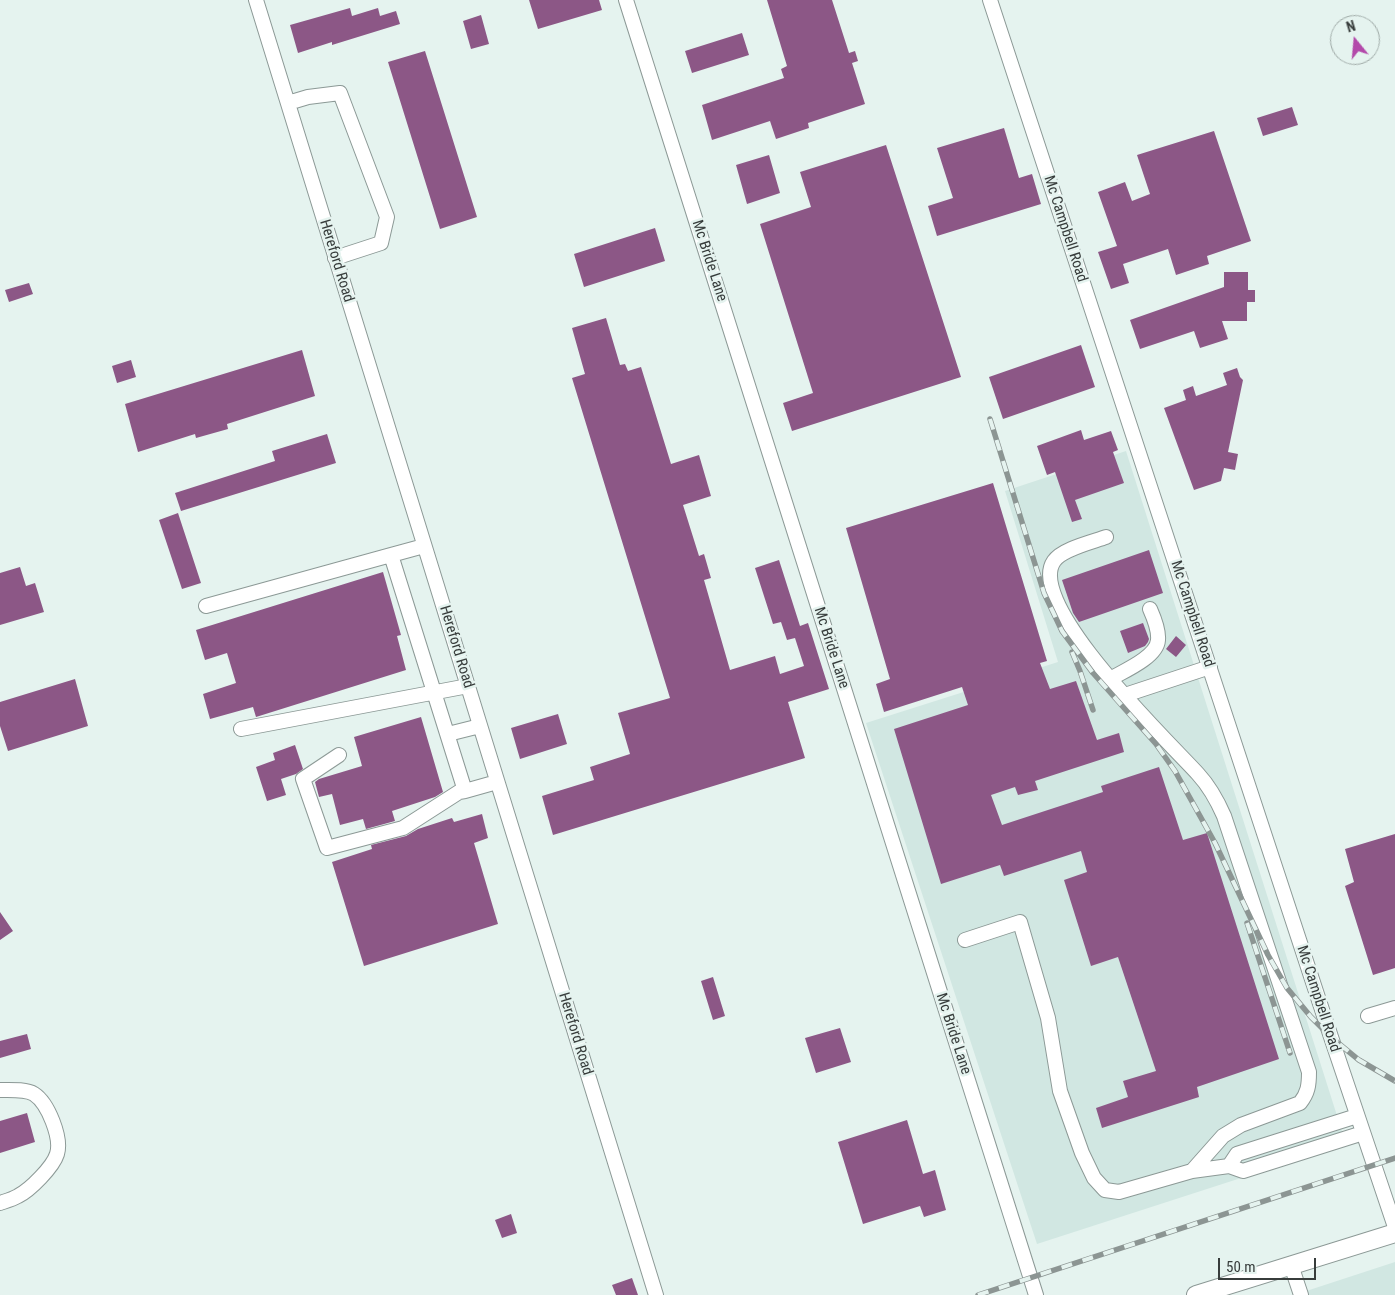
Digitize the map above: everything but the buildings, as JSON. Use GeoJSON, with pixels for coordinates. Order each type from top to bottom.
{"type":"FeatureCollection","features":[{"type":"Feature","properties":{"kind":"main road"},"geometry":{"type":"LineString","coordinates":[[1196,1295],[1395,1233]]}},
{"type":"Feature","properties":{"kind":"street","name":"Hereford Road"},"geometry":{"type":"LineString","coordinates":[[256,0],[656,1295]]}},
{"type":"Feature","properties":{"kind":"street","name":"Mc Bride Lane"},"geometry":{"type":"LineString","coordinates":[[626,0],[1036,1295]]}},
{"type":"Feature","properties":{"kind":"street","name":"Mc Campbell Road"},"geometry":{"type":"LineString","coordinates":[[990,0],[1395,1227]]}},
{"type":"Feature","properties":{"kind":"street"},"geometry":{"type":"LineString","coordinates":[[288,103],[308,97],[340,92],[387,217],[381,243],[335,258]]}},
{"type":"Feature","properties":{"kind":"street"},"geometry":{"type":"LineString","coordinates":[[1106,537],[1068,551],[1054,560],[1049,575],[1053,592],[1064,616],[1082,646],[1214,794],[1224,816],[1309,1072],[1310,1086],[1306,1096],[1300,1103],[1241,1125],[1223,1136],[1192,1170]]}},
{"type":"Feature","properties":{"kind":"street"},"geometry":{"type":"LineString","coordinates":[[206,606],[424,546]]}},
{"type":"Feature","properties":{"kind":"street"},"geometry":{"type":"LineString","coordinates":[[391,555],[465,791]]}},
{"type":"Feature","properties":{"kind":"street"},"geometry":{"type":"LineString","coordinates":[[1110,679],[1141,662],[1154,650],[1159,640],[1150,609]]}},
{"type":"Feature","properties":{"kind":"street"},"geometry":{"type":"LineString","coordinates":[[1125,695],[1210,668]]}},
{"type":"Feature","properties":{"kind":"street"},"geometry":{"type":"LineString","coordinates":[[241,729],[468,686]]}},
{"type":"Feature","properties":{"kind":"street"},"geometry":{"type":"LineString","coordinates":[[448,734],[480,726]]}},
{"type":"Feature","properties":{"kind":"street"},"geometry":{"type":"LineString","coordinates":[[339,755],[303,779],[327,848],[403,828],[460,792],[497,782]]}},
{"type":"Feature","properties":{"kind":"street"},"geometry":{"type":"LineString","coordinates":[[965,940],[1020,922],[1048,1018],[1060,1091],[1082,1154],[1094,1178],[1105,1190],[1119,1192],[1192,1170],[1229,1166],[1243,1172],[1363,1133]]}},
{"type":"Feature","properties":{"kind":"street"},"geometry":{"type":"LineString","coordinates":[[1368,1016],[1395,1008]]}},
{"type":"Feature","properties":{"kind":"street"},"geometry":{"type":"LineString","coordinates":[[0,1090],[14,1090],[34,1094],[46,1105],[58,1136],[57,1153],[46,1172],[20,1196],[0,1203]]}},
{"type":"Feature","properties":{"kind":"street"},"geometry":{"type":"LineString","coordinates":[[1229,1166],[1237,1154],[1357,1116]]}},
{"type":"Feature","properties":{"kind":"street"},"geometry":{"type":"LineString","coordinates":[[1292,1265],[1301,1295]]}},
{"type":"Feature","properties":{"kind":"shaded area"},"geometry":{"type":"Polygon","coordinates":[[[1126,451],[1346,1144],[1037,1244],[866,723],[1058,662],[1005,491],[1126,451]]]}},
{"type":"Feature","properties":{"kind":"shaded area"},"geometry":{"type":"Polygon","coordinates":[[[1395,1262],[1395,1295],[1294,1295],[1395,1262]]]}},
{"type":"Feature","properties":{"kind":"railway"},"geometry":{"type":"LineString","coordinates":[[990,419],[1044,593],[1062,631],[1093,673],[1156,744],[1175,771],[1215,843],[1268,955],[1287,988],[1311,1017],[1331,1037],[1359,1060],[1395,1081]]}},
{"type":"Feature","properties":{"kind":"railway"},"geometry":{"type":"LineString","coordinates":[[1072,652],[1093,710]]}},
{"type":"Feature","properties":{"kind":"railway"},"geometry":{"type":"LineString","coordinates":[[1247,923],[1290,1053]]}},
{"type":"Feature","properties":{"kind":"railway"},"geometry":{"type":"LineString","coordinates":[[978,1295],[1395,1158]]}}]}
